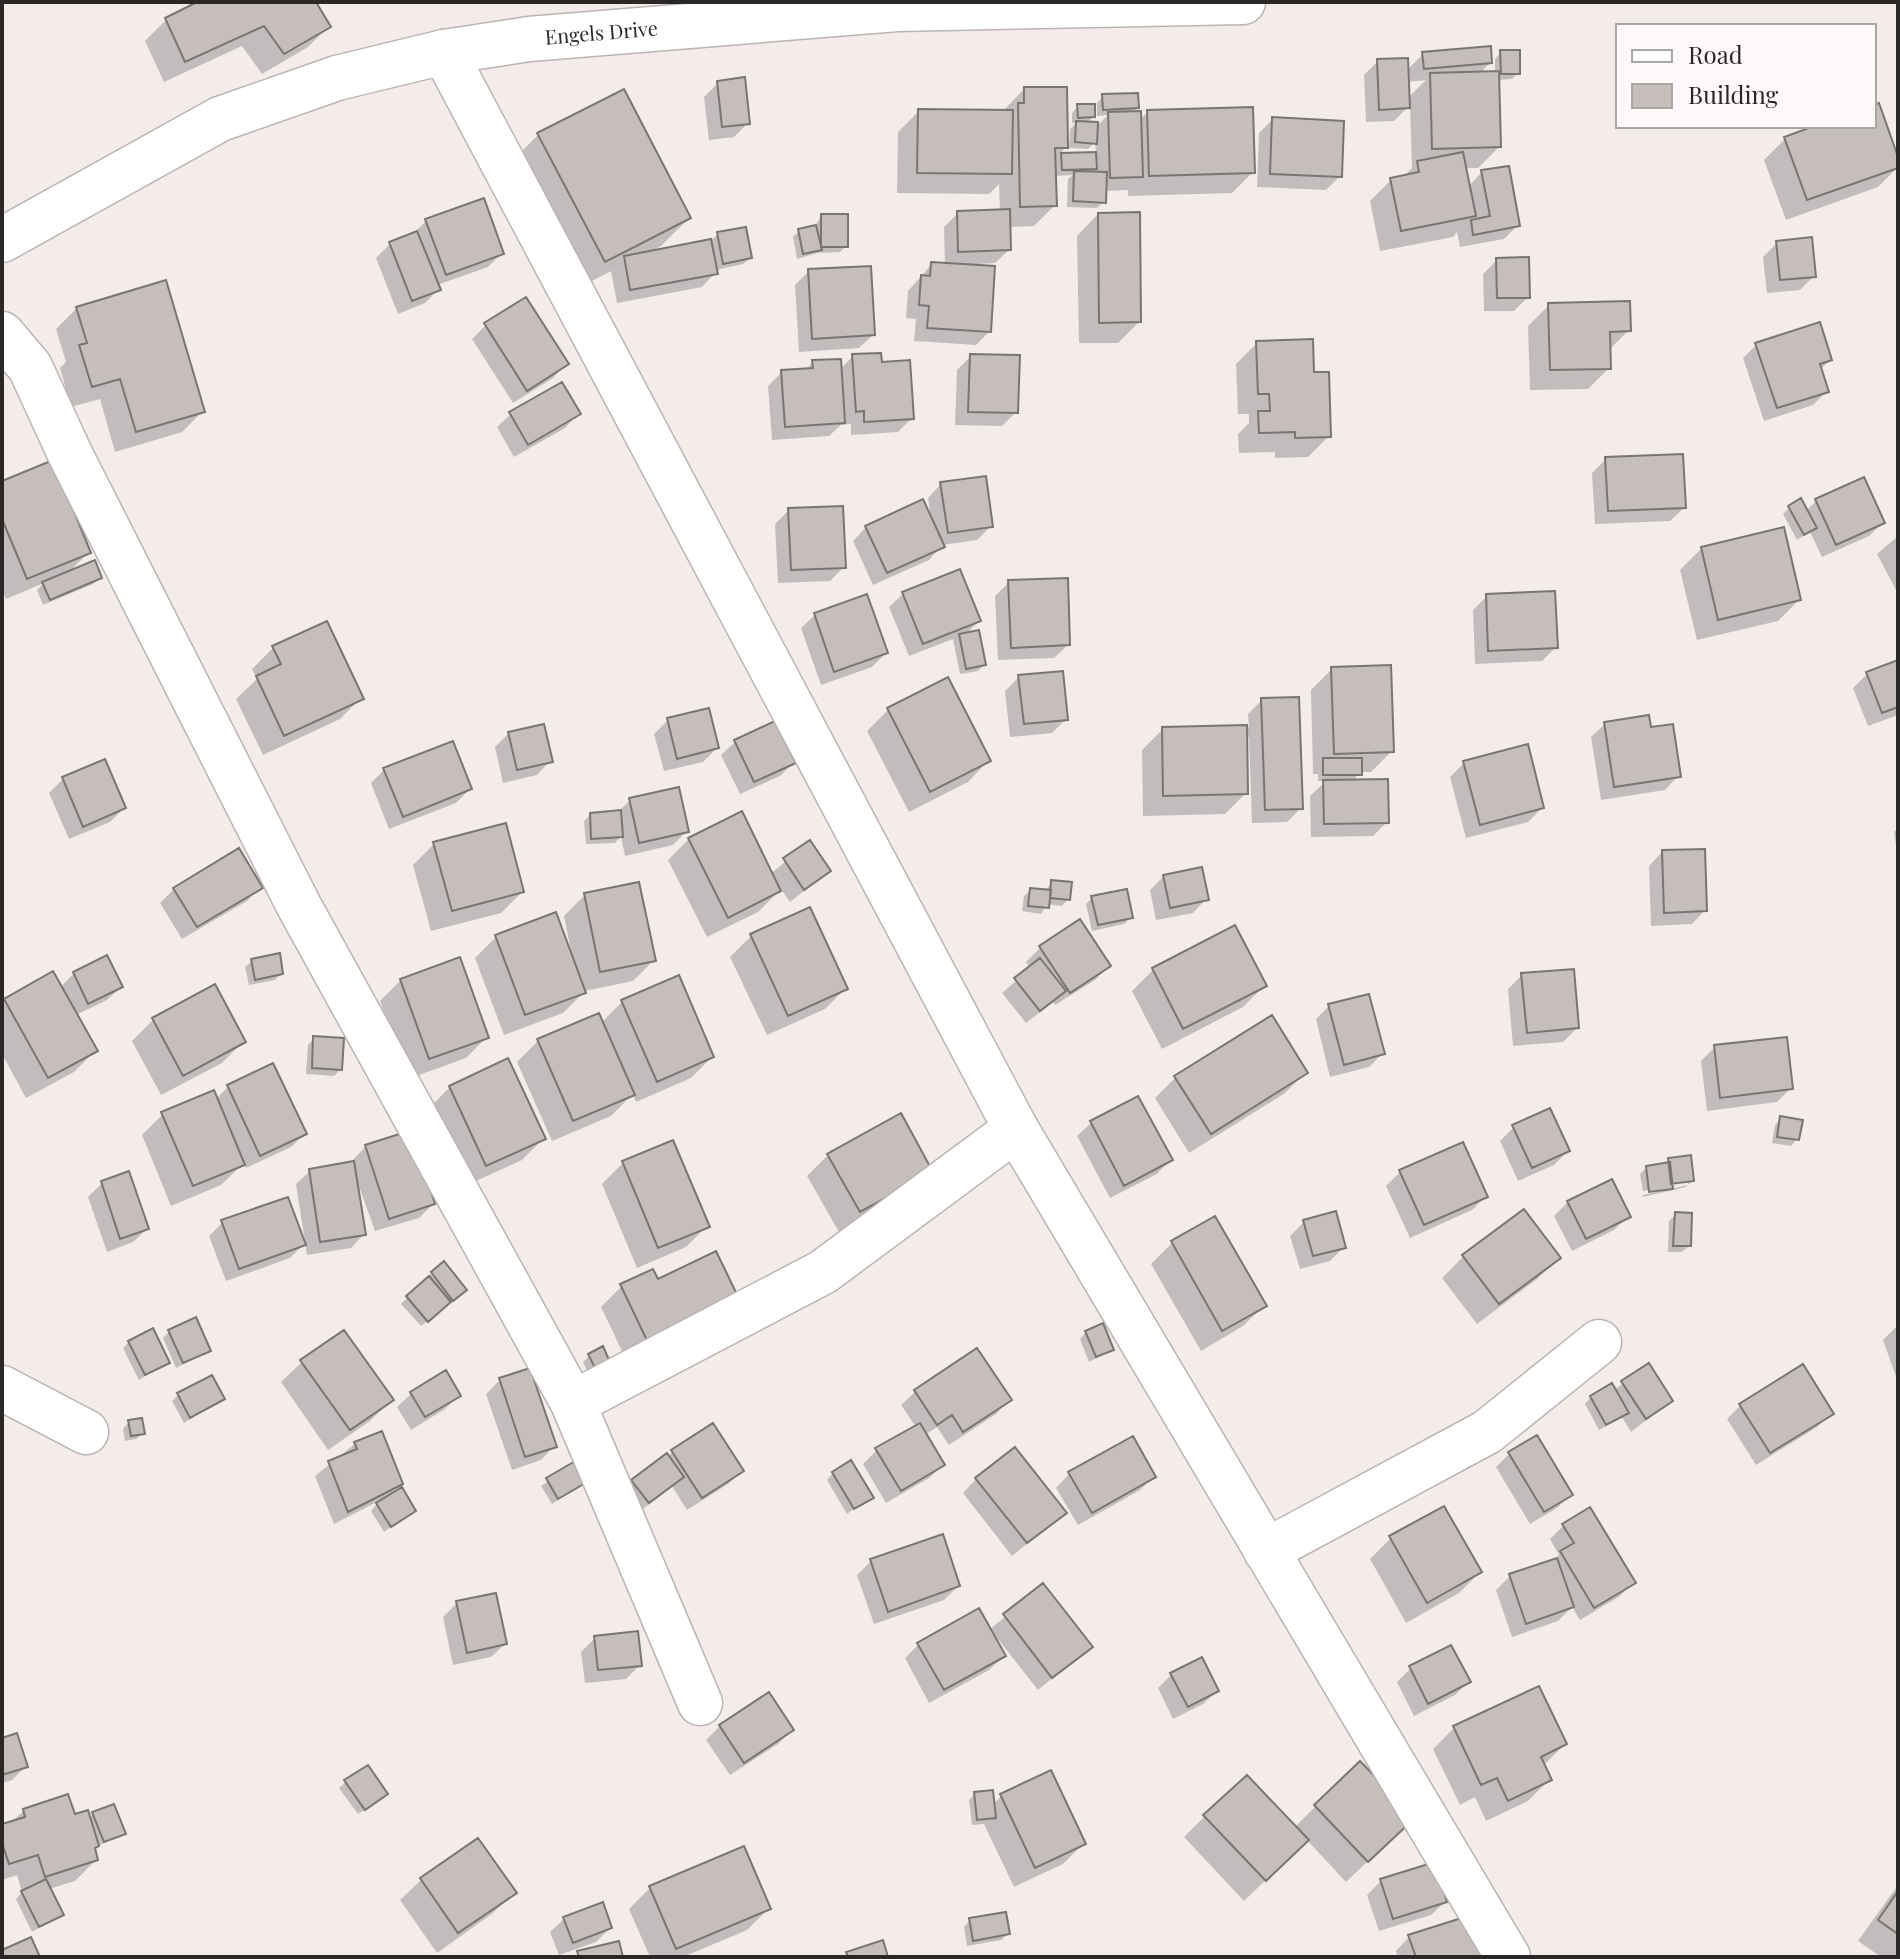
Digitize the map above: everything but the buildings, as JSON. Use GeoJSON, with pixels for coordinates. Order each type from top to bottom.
{"type":"FeatureCollection","features":[{"type":"Feature","properties":{"kind":"street","name":"Engels Drive"},"geometry":{"type":"LineString","coordinates":[[2,240],[220,119],[337,78],[444,52],[529,39],[897,9],[1222,2]]}},
{"type":"Feature","properties":{"kind":"street"},"geometry":{"type":"LineString","coordinates":[[444,52],[1016,1129],[1508,1957]]}},
{"type":"Feature","properties":{"kind":"street"},"geometry":{"type":"LineString","coordinates":[[2,334],[30,367],[77,468],[299,906],[573,1403],[700,1703]]}},
{"type":"Feature","properties":{"kind":"street"},"geometry":{"type":"LineString","coordinates":[[573,1403],[823,1272],[1016,1129]]}},
{"type":"Feature","properties":{"kind":"street"},"geometry":{"type":"LineString","coordinates":[[1266,1551],[1487,1432],[1599,1342]]}},
{"type":"Feature","properties":{"kind":"street"},"geometry":{"type":"LineString","coordinates":[[2,1388],[86,1432]]}}]}
